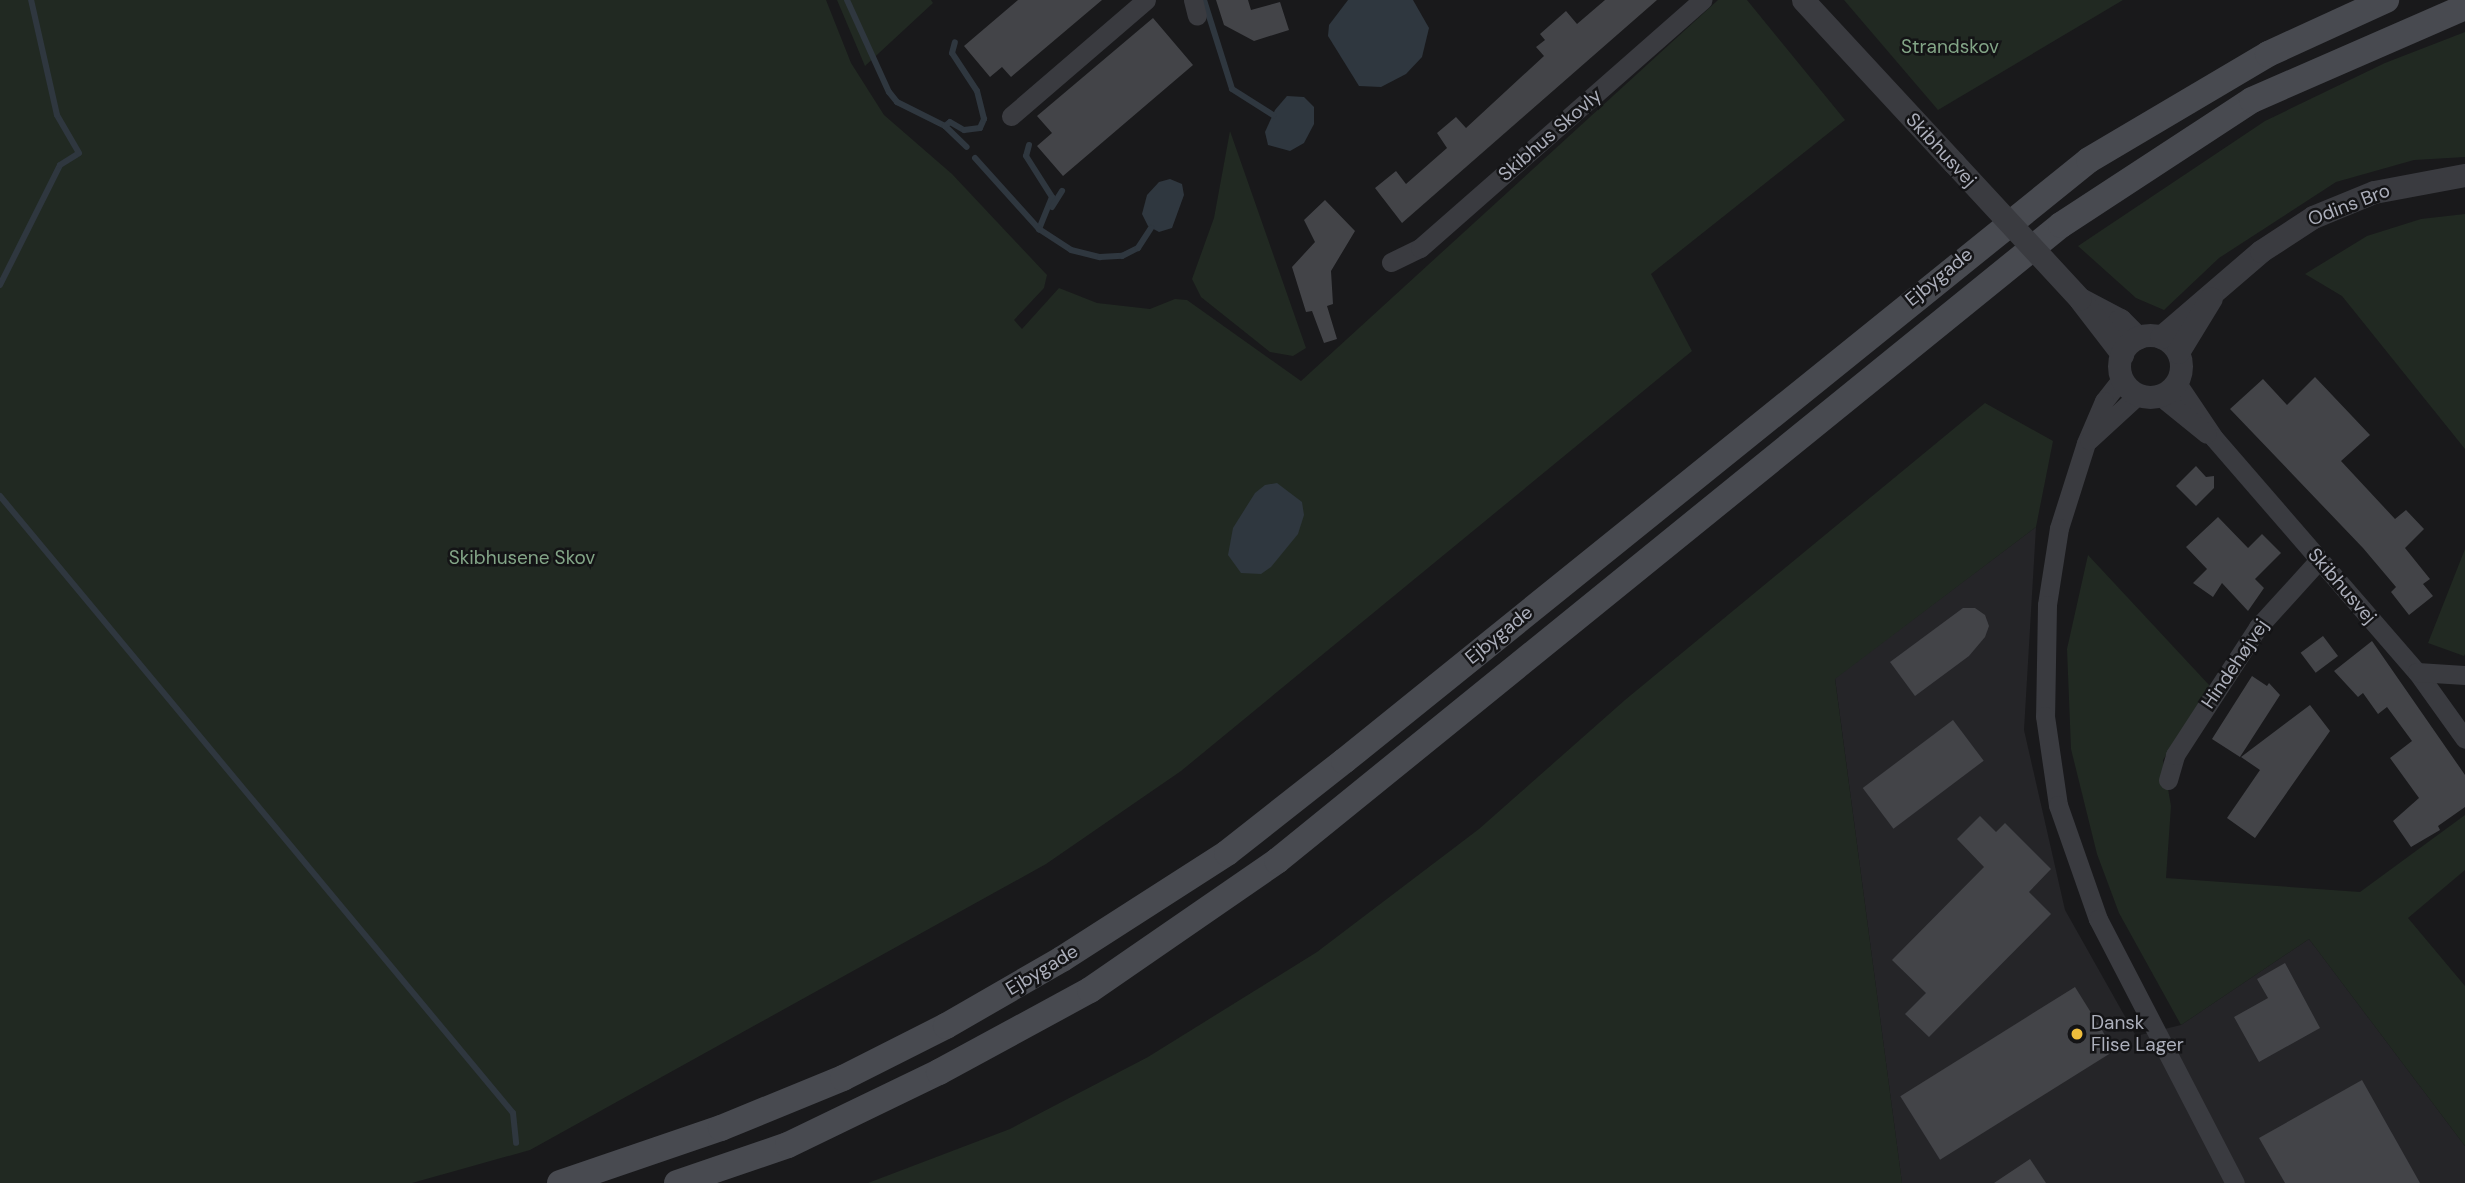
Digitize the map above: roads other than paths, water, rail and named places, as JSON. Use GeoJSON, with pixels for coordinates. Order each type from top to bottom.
{"type":"FeatureCollection","features":[{"type":"Feature","properties":{"kind":"main road","name":"Ejbygade"},"geometry":{"type":"LineString","coordinates":[[560,1183],[721,1128],[843,1077],[946,1026],[1062,960],[1227,853],[2089,160],[2268,54],[2386,0]]}},
{"type":"Feature","properties":{"kind":"main road","name":"Ejbygade"},"geometry":{"type":"LineString","coordinates":[[677,1183],[788,1145],[939,1072],[1090,990],[1277,862],[2061,225],[2252,100],[2465,7]]}},
{"type":"Feature","properties":{"kind":"street"},"geometry":{"type":"LineString","coordinates":[[1011,117],[1146,0]]}},
{"type":"Feature","properties":{"kind":"street","name":"Skibhus Skovly"},"geometry":{"type":"LineString","coordinates":[[1391,262],[1420,248],[1702,0]]}},
{"type":"Feature","properties":{"kind":"street","name":"Skibhusvej"},"geometry":{"type":"LineString","coordinates":[[1803,0],[2080,299],[2120,320],[2130,346]]}},
{"type":"Feature","properties":{"kind":"street","name":"Odins Bro"},"geometry":{"type":"LineString","coordinates":[[2169,345],[2214,292],[2261,251],[2313,216],[2374,192],[2465,175]]}},
{"type":"Feature","properties":{"kind":"street"},"geometry":{"type":"LineString","coordinates":[[2086,443],[2158,391],[2181,363],[2169,345],[2130,346],[2122,378],[2104,401],[2086,443],[2059,528],[2047,605],[2045,716],[2058,805],[2098,919],[2235,1183]]}},
{"type":"Feature","properties":{"kind":"street"},"geometry":{"type":"LineString","coordinates":[[2122,378],[2158,391]]}},
{"type":"Feature","properties":{"kind":"street","name":"Skibhusvej"},"geometry":{"type":"LineString","coordinates":[[2158,391],[2214,438],[2417,672],[2465,739]]}},
{"type":"Feature","properties":{"kind":"street","name":"Hindehøjvej"},"geometry":{"type":"LineString","coordinates":[[2168,780],[2175,755],[2258,627],[2319,560]]}},
{"type":"Feature","properties":{"kind":"street"},"geometry":{"type":"LineString","coordinates":[[2417,672],[2465,675]]}},
{"type":"Feature","properties":{"kind":"waterway"},"geometry":{"type":"LineString","coordinates":[[0,285],[60,165],[79,153],[57,115],[31,0]]}},
{"type":"Feature","properties":{"kind":"waterway"},"geometry":{"type":"LineString","coordinates":[[847,0],[889,92],[897,102],[945,126],[967,147]]}},
{"type":"Feature","properties":{"kind":"waterway"},"geometry":{"type":"LineString","coordinates":[[1204,0],[1232,89],[1273,115]]}},
{"type":"Feature","properties":{"kind":"waterway"},"geometry":{"type":"LineString","coordinates":[[945,126],[950,122],[964,130],[980,128],[984,119],[977,91],[952,53],[955,42]]}},
{"type":"Feature","properties":{"kind":"waterway"},"geometry":{"type":"LineString","coordinates":[[1029,145],[1026,156],[1052,197],[1039,229]]}},
{"type":"Feature","properties":{"kind":"waterway"},"geometry":{"type":"LineString","coordinates":[[975,158],[1039,229],[1071,250],[1100,257],[1122,256],[1138,248],[1151,228]]}},
{"type":"Feature","properties":{"kind":"waterway"},"geometry":{"type":"LineString","coordinates":[[1052,207],[1062,191]]}},
{"type":"Feature","properties":{"kind":"waterway"},"geometry":{"type":"LineString","coordinates":[[0,496],[513,1113],[516,1143]]}},
{"type":"Feature","properties":{"kind":"place","name":"Dansk Flise Lager"},"geometry":{"type":"Point","coordinates":[2077,1034]}},
{"type":"Feature","properties":{"kind":"park label","name":"Strandskov"},"geometry":{"type":"Point","coordinates":[1950,47]}},
{"type":"Feature","properties":{"kind":"park label","name":"Skibhusene Skov"},"geometry":{"type":"Point","coordinates":[522,558]}}]}
